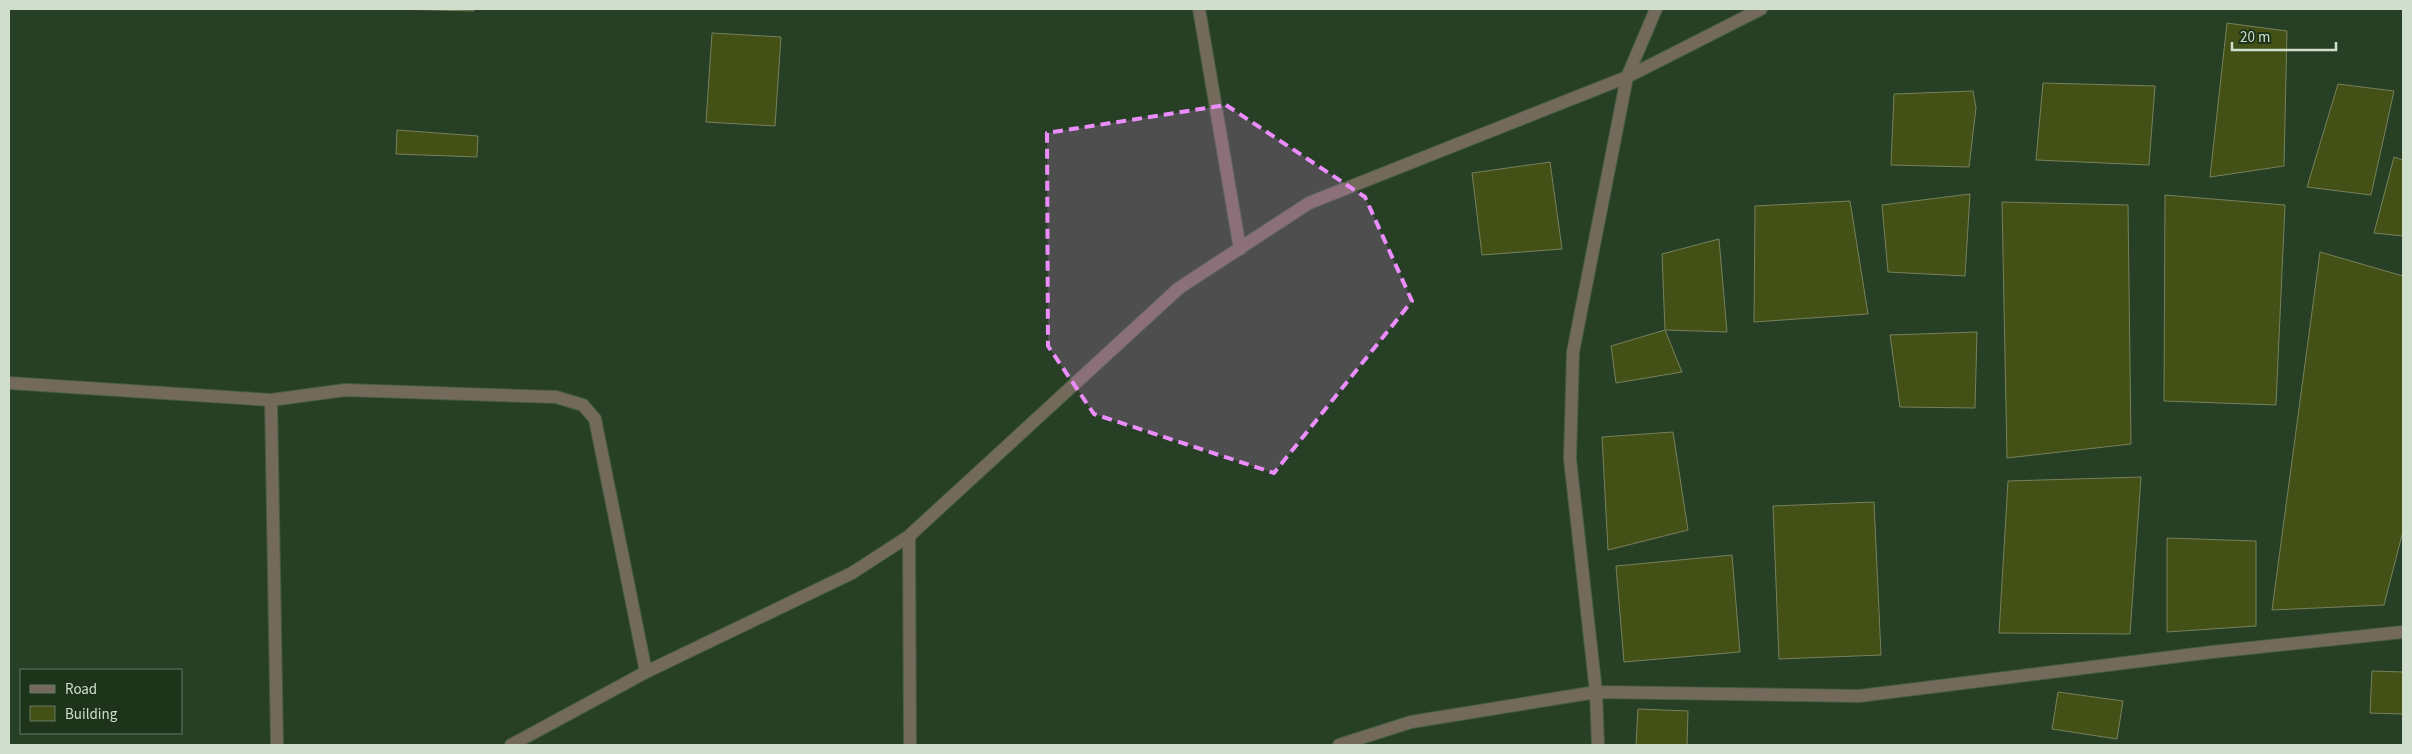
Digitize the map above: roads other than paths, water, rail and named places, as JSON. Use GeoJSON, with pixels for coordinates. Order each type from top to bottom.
{"type":"FeatureCollection","features":[{"type":"Feature","properties":{"kind":"street"},"geometry":{"type":"LineString","coordinates":[[1199,9],[1240,249]]}},
{"type":"Feature","properties":{"kind":"street"},"geometry":{"type":"LineString","coordinates":[[1598,745],[1596,692],[1570,459],[1573,352],[1627,77],[1656,9]]}},
{"type":"Feature","properties":{"kind":"street"},"geometry":{"type":"LineString","coordinates":[[511,745],[646,672],[852,574],[909,536],[1179,288],[1309,203],[1627,77],[1761,9]]}},
{"type":"Feature","properties":{"kind":"street"},"geometry":{"type":"LineString","coordinates":[[9,383],[271,400],[345,390],[556,397],[583,405],[595,419],[646,672]]}},
{"type":"Feature","properties":{"kind":"street"},"geometry":{"type":"LineString","coordinates":[[271,400],[277,745]]}},
{"type":"Feature","properties":{"kind":"street"},"geometry":{"type":"LineString","coordinates":[[909,536],[910,745]]}},
{"type":"Feature","properties":{"kind":"street"},"geometry":{"type":"LineString","coordinates":[[1339,745],[1411,722],[1596,692],[1859,696],[2212,652],[2403,632]]}}]}
